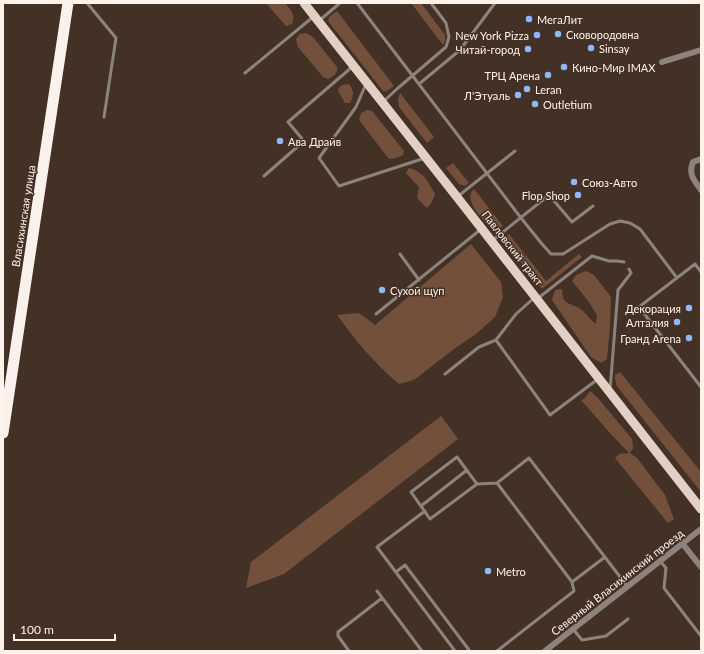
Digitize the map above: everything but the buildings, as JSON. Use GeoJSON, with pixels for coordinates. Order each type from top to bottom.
{"type":"FeatureCollection","features":[{"type":"Feature","properties":{"kind":"highway","name":"Власихинская улица"},"geometry":{"type":"LineString","coordinates":[[3,433],[68,3]]}},
{"type":"Feature","properties":{"kind":"main road","name":"Павловский тракт"},"geometry":{"type":"LineString","coordinates":[[304,3],[458,197],[701,509]]}},
{"type":"Feature","properties":{"kind":"street"},"geometry":{"type":"LineString","coordinates":[[662,62],[701,50]]}},
{"type":"Feature","properties":{"kind":"street"},"geometry":{"type":"LineString","coordinates":[[701,159],[693,162],[690,168],[691,177],[701,190]]}},
{"type":"Feature","properties":{"kind":"street","name":"Северный Власихинский проезд"},"geometry":{"type":"LineString","coordinates":[[545,651],[701,529]]}},
{"type":"Feature","properties":{"kind":"street"},"geometry":{"type":"LineString","coordinates":[[682,543],[701,567]]}},
{"type":"Feature","properties":{"kind":"lane"},"geometry":{"type":"LineString","coordinates":[[87,3],[116,38],[104,117]]}},
{"type":"Feature","properties":{"kind":"lane"},"geometry":{"type":"LineString","coordinates":[[245,73],[316,19],[340,3]]}},
{"type":"Feature","properties":{"kind":"lane"},"geometry":{"type":"LineString","coordinates":[[357,3],[521,218],[551,254],[563,254],[610,224],[620,221],[630,223],[640,229],[677,278]]}},
{"type":"Feature","properties":{"kind":"lane"},"geometry":{"type":"LineString","coordinates":[[382,103],[446,47],[449,37],[446,23],[431,3]]}},
{"type":"Feature","properties":{"kind":"lane"},"geometry":{"type":"LineString","coordinates":[[419,84],[460,50],[495,3]]}},
{"type":"Feature","properties":{"kind":"lane"},"geometry":{"type":"LineString","coordinates":[[264,176],[304,141],[288,122],[354,66]]}},
{"type":"Feature","properties":{"kind":"lane"},"geometry":{"type":"LineString","coordinates":[[366,83],[356,107],[319,158],[339,186],[425,157]]}},
{"type":"Feature","properties":{"kind":"lane"},"geometry":{"type":"LineString","coordinates":[[458,197],[515,151]]}},
{"type":"Feature","properties":{"kind":"lane"},"geometry":{"type":"LineString","coordinates":[[492,241],[549,195],[572,222],[593,206]]}},
{"type":"Feature","properties":{"kind":"lane"},"geometry":{"type":"LineString","coordinates":[[376,314],[482,229]]}},
{"type":"Feature","properties":{"kind":"lane"},"geometry":{"type":"LineString","coordinates":[[400,254],[420,280]]}},
{"type":"Feature","properties":{"kind":"lane"},"geometry":{"type":"LineString","coordinates":[[444,374],[479,347],[496,340],[516,314],[592,256],[609,261],[618,260],[624,262]]}},
{"type":"Feature","properties":{"kind":"lane"},"geometry":{"type":"LineString","coordinates":[[701,272],[695,264],[639,307],[701,387]]}},
{"type":"Feature","properties":{"kind":"lane"},"geometry":{"type":"LineString","coordinates":[[610,392],[618,290],[631,273],[629,269]]}},
{"type":"Feature","properties":{"kind":"lane"},"geometry":{"type":"LineString","coordinates":[[496,340],[550,415],[600,378]]}},
{"type":"Feature","properties":{"kind":"lane"},"geometry":{"type":"LineString","coordinates":[[477,484],[457,457],[411,492],[430,519],[477,484],[497,483],[529,458],[627,586]]}},
{"type":"Feature","properties":{"kind":"lane"},"geometry":{"type":"LineString","coordinates":[[421,506],[467,470]]}},
{"type":"Feature","properties":{"kind":"lane"},"geometry":{"type":"LineString","coordinates":[[497,483],[572,582],[574,591],[497,651]]}},
{"type":"Feature","properties":{"kind":"lane"},"geometry":{"type":"LineString","coordinates":[[425,511],[377,547],[455,651]]}},
{"type":"Feature","properties":{"kind":"lane"},"geometry":{"type":"LineString","coordinates":[[572,582],[605,557]]}},
{"type":"Feature","properties":{"kind":"lane"},"geometry":{"type":"LineString","coordinates":[[660,560],[666,568],[664,588],[701,636]]}},
{"type":"Feature","properties":{"kind":"lane"},"geometry":{"type":"LineString","coordinates":[[396,572],[405,566],[469,650],[468,651]]}},
{"type":"Feature","properties":{"kind":"lane"},"geometry":{"type":"LineString","coordinates":[[377,591],[422,651]]}},
{"type":"Feature","properties":{"kind":"lane"},"geometry":{"type":"LineString","coordinates":[[349,651],[338,636],[338,632],[382,598]]}},
{"type":"Feature","properties":{"kind":"lane"},"geometry":{"type":"LineString","coordinates":[[573,629],[582,640],[606,636],[628,619]]}},
{"type":"Feature","properties":{"kind":"shaded area"},"geometry":{"type":"Polygon","coordinates":[[[266,3],[285,3],[293,15],[292,24],[286,26],[266,3]]]}},
{"type":"Feature","properties":{"kind":"shaded area"},"geometry":{"type":"Polygon","coordinates":[[[411,3],[421,3],[445,35],[443,45],[411,3]]]}},
{"type":"Feature","properties":{"kind":"shaded area"},"geometry":{"type":"Polygon","coordinates":[[[337,11],[394,86],[387,91],[383,91],[328,21],[329,17],[337,11]]]}},
{"type":"Feature","properties":{"kind":"shaded area"},"geometry":{"type":"Polygon","coordinates":[[[306,33],[313,37],[337,67],[336,73],[332,77],[328,79],[323,77],[298,47],[296,39],[300,34],[306,33]]]}},
{"type":"Feature","properties":{"kind":"shaded area"},"geometry":{"type":"Polygon","coordinates":[[[349,84],[353,91],[353,95],[350,103],[345,103],[338,91],[340,86],[349,84]]]}},
{"type":"Feature","properties":{"kind":"shaded area"},"geometry":{"type":"Polygon","coordinates":[[[400,93],[434,137],[427,143],[399,107],[398,100],[400,93]]]}},
{"type":"Feature","properties":{"kind":"shaded area"},"geometry":{"type":"Polygon","coordinates":[[[367,110],[372,111],[404,151],[403,155],[389,159],[359,120],[361,113],[367,110]]]}},
{"type":"Feature","properties":{"kind":"shaded area"},"geometry":{"type":"Polygon","coordinates":[[[453,163],[469,183],[465,186],[459,184],[446,168],[453,163]]]}},
{"type":"Feature","properties":{"kind":"shaded area"},"geometry":{"type":"Polygon","coordinates":[[[409,168],[422,175],[435,194],[432,202],[427,208],[417,198],[419,187],[406,173],[409,168]]]}},
{"type":"Feature","properties":{"kind":"shaded area"},"geometry":{"type":"Polygon","coordinates":[[[474,189],[503,226],[497,231],[493,231],[480,217],[472,205],[470,199],[474,189]]]}},
{"type":"Feature","properties":{"kind":"shaded area"},"geometry":{"type":"Polygon","coordinates":[[[509,234],[546,281],[579,254],[582,257],[542,289],[505,242],[506,237],[509,234]]]}},
{"type":"Feature","properties":{"kind":"shaded area"},"geometry":{"type":"Polygon","coordinates":[[[471,244],[501,282],[503,297],[495,317],[476,334],[414,380],[399,384],[381,368],[351,334],[337,315],[359,313],[375,325],[471,244]]]}},
{"type":"Feature","properties":{"kind":"shaded area"},"geometry":{"type":"Polygon","coordinates":[[[586,271],[594,275],[611,297],[607,359],[601,363],[591,357],[552,300],[555,290],[562,289],[564,299],[568,303],[582,310],[596,324],[597,315],[589,302],[572,281],[576,275],[586,271]]]}},
{"type":"Feature","properties":{"kind":"shaded area"},"geometry":{"type":"Polygon","coordinates":[[[620,372],[701,472],[701,492],[616,385],[615,375],[620,372]]]}},
{"type":"Feature","properties":{"kind":"shaded area"},"geometry":{"type":"Polygon","coordinates":[[[590,391],[598,398],[632,439],[633,448],[630,453],[637,458],[665,495],[674,519],[668,523],[615,458],[619,454],[629,453],[581,400],[584,399],[590,391]]]}},
{"type":"Feature","properties":{"kind":"shaded area"},"geometry":{"type":"Polygon","coordinates":[[[441,416],[458,439],[284,574],[246,588],[251,562],[441,416]]]}},
{"type":"Feature","properties":{"kind":"place","name":"МегаЛит"},"geometry":{"type":"Point","coordinates":[529,19]}},
{"type":"Feature","properties":{"kind":"place","name":"Сковородовна"},"geometry":{"type":"Point","coordinates":[558,34]}},
{"type":"Feature","properties":{"kind":"place","name":"New York Pizza"},"geometry":{"type":"Point","coordinates":[537,35]}},
{"type":"Feature","properties":{"kind":"place","name":"Sinsay"},"geometry":{"type":"Point","coordinates":[591,48]}},
{"type":"Feature","properties":{"kind":"place","name":"Читай-город"},"geometry":{"type":"Point","coordinates":[528,49]}},
{"type":"Feature","properties":{"kind":"place","name":"Кино-Мир IMAX"},"geometry":{"type":"Point","coordinates":[564,67]}},
{"type":"Feature","properties":{"kind":"place","name":"ТРЦ Арена"},"geometry":{"type":"Point","coordinates":[548,75]}},
{"type":"Feature","properties":{"kind":"place","name":"Leran"},"geometry":{"type":"Point","coordinates":[527,89]}},
{"type":"Feature","properties":{"kind":"place","name":"Л'Этуаль"},"geometry":{"type":"Point","coordinates":[518,95]}},
{"type":"Feature","properties":{"kind":"place","name":"Outletium"},"geometry":{"type":"Point","coordinates":[535,104]}},
{"type":"Feature","properties":{"kind":"place","name":"Ава Драйв"},"geometry":{"type":"Point","coordinates":[280,141]}},
{"type":"Feature","properties":{"kind":"place","name":"Союз-Авто"},"geometry":{"type":"Point","coordinates":[574,182]}},
{"type":"Feature","properties":{"kind":"place","name":"Flop Shop"},"geometry":{"type":"Point","coordinates":[578,195]}},
{"type":"Feature","properties":{"kind":"place","name":"Сухой щуп"},"geometry":{"type":"Point","coordinates":[382,290]}},
{"type":"Feature","properties":{"kind":"place","name":"Декорация"},"geometry":{"type":"Point","coordinates":[689,308]}},
{"type":"Feature","properties":{"kind":"place","name":"Алталия"},"geometry":{"type":"Point","coordinates":[677,322]}},
{"type":"Feature","properties":{"kind":"place","name":"Гранд Arena"},"geometry":{"type":"Point","coordinates":[689,338]}},
{"type":"Feature","properties":{"kind":"place","name":"Metro"},"geometry":{"type":"Point","coordinates":[488,571]}}]}
